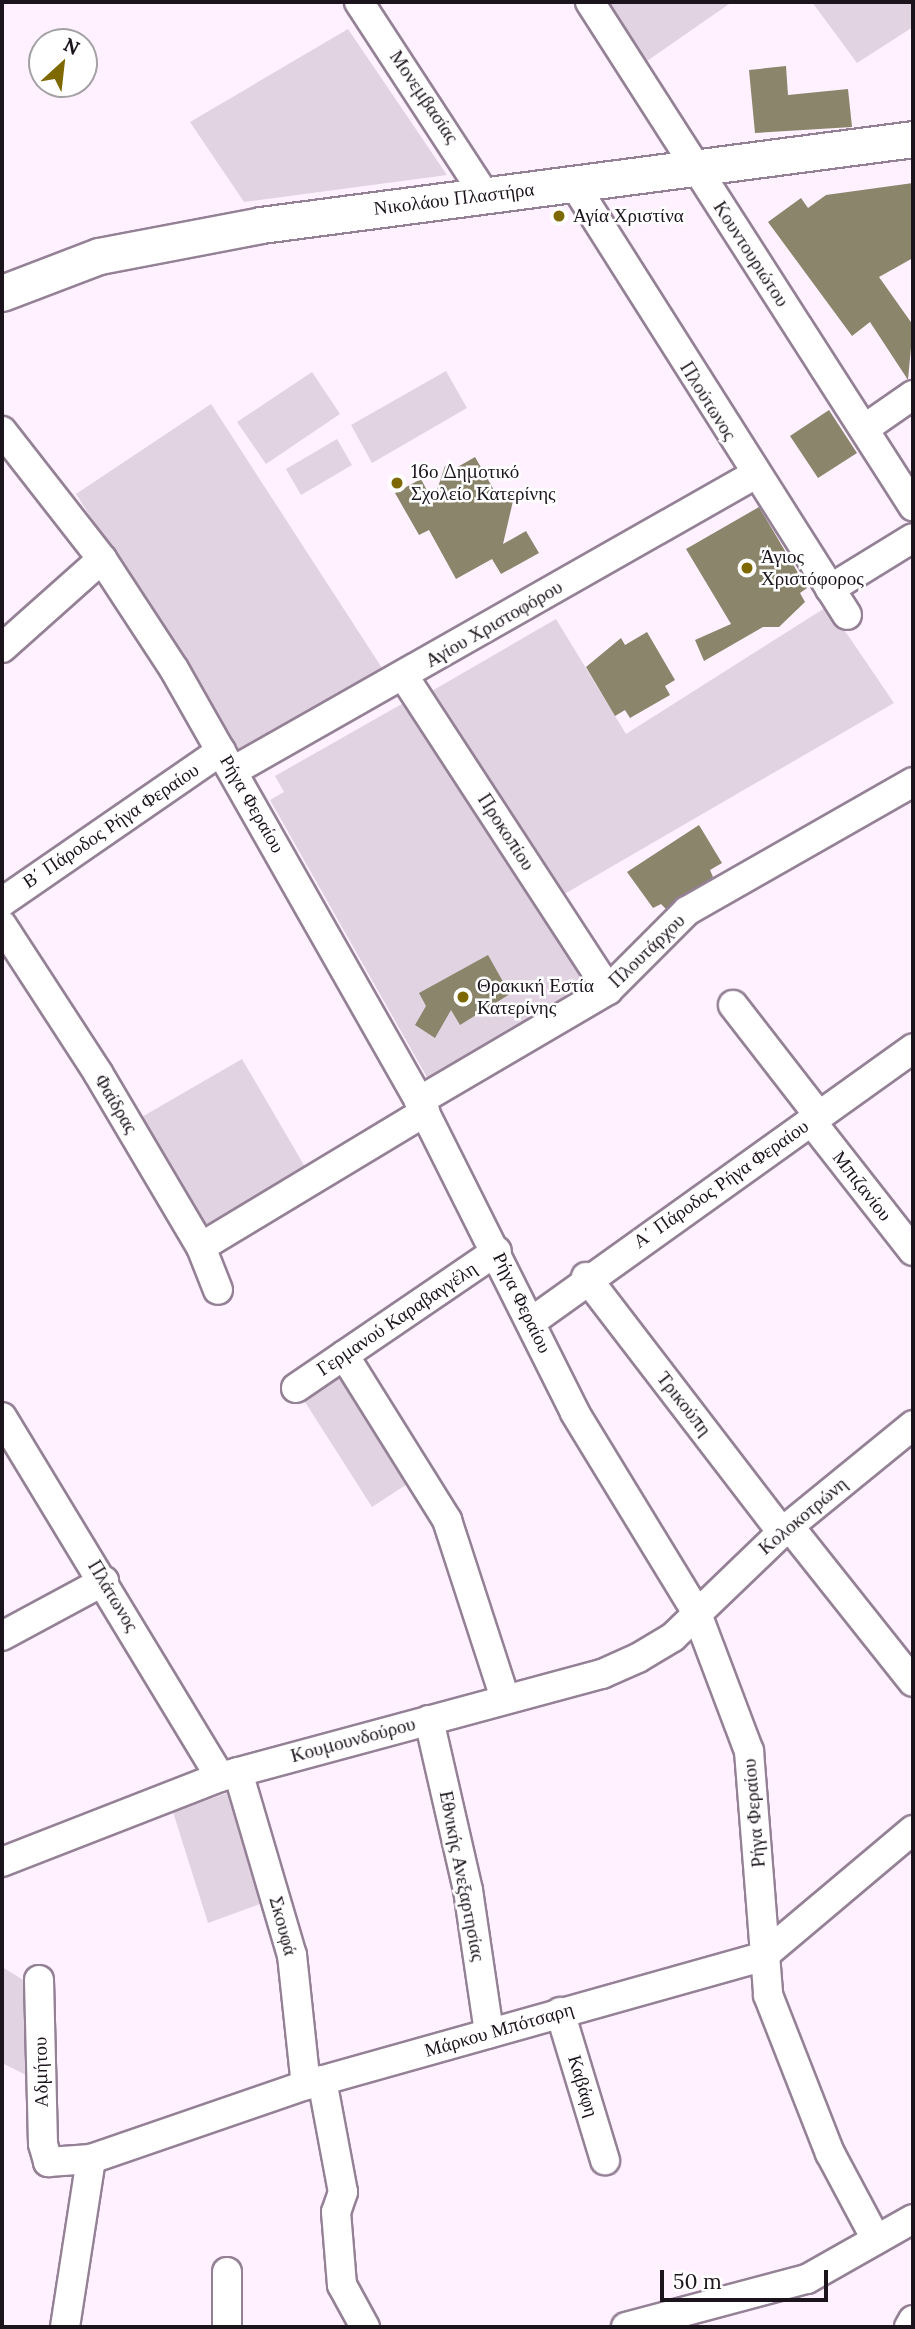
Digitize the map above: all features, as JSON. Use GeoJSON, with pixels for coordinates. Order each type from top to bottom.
{"type":"FeatureCollection","features":[{"type":"Feature","properties":{"kind":"main road","name":"Νικολάου Πλαστήρα"},"geometry":{"type":"LineString","coordinates":[[2,293],[99,256],[174,240],[694,165],[913,139]]}},
{"type":"Feature","properties":{"kind":"street","name":"Μονεμβασίας"},"geometry":{"type":"LineString","coordinates":[[359,2],[485,195]]}},
{"type":"Feature","properties":{"kind":"street","name":"Κουντουριώτου"},"geometry":{"type":"LineString","coordinates":[[590,2],[913,506]]}},
{"type":"Feature","properties":{"kind":"street","name":"Πλούτωνος"},"geometry":{"type":"LineString","coordinates":[[574,184],[754,475],[847,615]]}},
{"type":"Feature","properties":{"kind":"street"},"geometry":{"type":"LineString","coordinates":[[864,429],[913,395]]}},
{"type":"Feature","properties":{"kind":"street","name":"Ρήγα Φεραίου"},"geometry":{"type":"LineString","coordinates":[[2,431],[102,559],[227,761],[422,1107],[497,1251],[575,1413],[696,1611],[749,1751],[762,1957],[768,1995],[830,2152],[902,2233]]}},
{"type":"Feature","properties":{"kind":"street","name":"Αγίου Χριστοφόρου"},"geometry":{"type":"LineString","coordinates":[[227,761],[403,675],[754,475]]}},
{"type":"Feature","properties":{"kind":"street"},"geometry":{"type":"LineString","coordinates":[[830,589],[913,538]]}},
{"type":"Feature","properties":{"kind":"street"},"geometry":{"type":"LineString","coordinates":[[2,648],[102,559]]}},
{"type":"Feature","properties":{"kind":"street","name":"Προκοπίου"},"geometry":{"type":"LineString","coordinates":[[403,675],[608,990]]}},
{"type":"Feature","properties":{"kind":"street","name":"Β΄ Πάροδος Ρήγα Φεραίου"},"geometry":{"type":"LineString","coordinates":[[2,902],[227,761]]}},
{"type":"Feature","properties":{"kind":"street","name":"Πλουτάρχου"},"geometry":{"type":"LineString","coordinates":[[201,1247],[608,990],[687,911],[913,782]]}},
{"type":"Feature","properties":{"kind":"street","name":"Φαίδρας"},"geometry":{"type":"LineString","coordinates":[[2,925],[201,1247],[218,1290]]}},
{"type":"Feature","properties":{"kind":"street","name":"Μπιζανίου"},"geometry":{"type":"LineString","coordinates":[[733,1005],[913,1251]]}},
{"type":"Feature","properties":{"kind":"street","name":"Α΄ Πάροδος Ρήγα Φεραίου"},"geometry":{"type":"LineString","coordinates":[[531,1322],[586,1277],[913,1049]]}},
{"type":"Feature","properties":{"kind":"street","name":"Γερμανού Καραβαγγέλη"},"geometry":{"type":"LineString","coordinates":[[296,1388],[497,1251]]}},
{"type":"Feature","properties":{"kind":"street","name":"Τρικούπη"},"geometry":{"type":"LineString","coordinates":[[586,1277],[786,1529],[913,1682]]}},
{"type":"Feature","properties":{"kind":"street"},"geometry":{"type":"LineString","coordinates":[[344,1355],[447,1520],[505,1699]]}},
{"type":"Feature","properties":{"kind":"street","name":"Πλάτωνος"},"geometry":{"type":"LineString","coordinates":[[3,1420],[229,1774]]}},
{"type":"Feature","properties":{"kind":"street","name":"Κολοκοτρώνη"},"geometry":{"type":"LineString","coordinates":[[696,1611],[786,1529],[913,1425]]}},
{"type":"Feature","properties":{"kind":"street"},"geometry":{"type":"LineString","coordinates":[[2,1636],[104,1581]]}},
{"type":"Feature","properties":{"kind":"street","name":"Κουμουνδούρου"},"geometry":{"type":"LineString","coordinates":[[2,1862],[229,1774],[505,1699],[638,1658],[696,1611]]}},
{"type":"Feature","properties":{"kind":"street","name":"Εθνικής Ανεξαρτησίας"},"geometry":{"type":"LineString","coordinates":[[429,1720],[468,1890],[489,2033]]}},
{"type":"Feature","properties":{"kind":"street","name":"Σκουφά"},"geometry":{"type":"LineString","coordinates":[[229,1774],[292,1955],[314,2083],[343,2192],[336,2212],[342,2285],[365,2327]]}},
{"type":"Feature","properties":{"kind":"street","name":"Μάρκου Μπότσαρη"},"geometry":{"type":"LineString","coordinates":[[48,2162],[91,2159],[314,2083],[762,1957],[913,1830]]}},
{"type":"Feature","properties":{"kind":"street","name":"Αδμήτου"},"geometry":{"type":"LineString","coordinates":[[38,1980],[48,2162]]}},
{"type":"Feature","properties":{"kind":"street","name":"Καβάφη"},"geometry":{"type":"LineString","coordinates":[[560,2012],[606,2160]]}},
{"type":"Feature","properties":{"kind":"street"},"geometry":{"type":"LineString","coordinates":[[65,2327],[91,2159]]}},
{"type":"Feature","properties":{"kind":"street"},"geometry":{"type":"LineString","coordinates":[[626,2327],[807,2279],[902,2233]]}},
{"type":"Feature","properties":{"kind":"street"},"geometry":{"type":"LineString","coordinates":[[228,2272],[228,2327]]}},
{"type":"Feature","properties":{"kind":"street"},"geometry":{"type":"LineString","coordinates":[[909,2327],[913,2320]]}},
{"type":"Feature","properties":{"kind":"shaded area"},"geometry":{"type":"Polygon","coordinates":[[[609,2],[732,2],[647,61],[609,2]]]}},
{"type":"Feature","properties":{"kind":"shaded area"},"geometry":{"type":"Polygon","coordinates":[[[812,2],[913,2],[913,27],[857,63],[812,2]]]}},
{"type":"Feature","properties":{"kind":"shaded area"},"geometry":{"type":"Polygon","coordinates":[[[348,29],[447,175],[244,202],[190,122],[348,29]]]}},
{"type":"Feature","properties":{"kind":"shaded area"},"geometry":{"type":"Polygon","coordinates":[[[446,371],[467,408],[372,463],[351,425],[446,371]]]}},
{"type":"Feature","properties":{"kind":"shaded area"},"geometry":{"type":"Polygon","coordinates":[[[312,372],[340,414],[266,464],[237,422],[312,372]]]}},
{"type":"Feature","properties":{"kind":"shaded area"},"geometry":{"type":"Polygon","coordinates":[[[211,404],[382,668],[241,753],[76,494],[211,404]]]}},
{"type":"Feature","properties":{"kind":"shaded area"},"geometry":{"type":"Polygon","coordinates":[[[337,439],[352,465],[301,495],[286,469],[337,439]]]}},
{"type":"Feature","properties":{"kind":"shaded area"},"geometry":{"type":"Polygon","coordinates":[[[828,606],[894,703],[561,896],[430,692],[556,619],[626,734],[828,606]]]}},
{"type":"Feature","properties":{"kind":"shaded area"},"geometry":{"type":"Polygon","coordinates":[[[407,701],[593,987],[428,1079],[270,800],[284,792],[275,776],[407,701]]]}},
{"type":"Feature","properties":{"kind":"shaded area"},"geometry":{"type":"Polygon","coordinates":[[[242,1059],[308,1172],[206,1231],[140,1118],[242,1059]]]}},
{"type":"Feature","properties":{"kind":"shaded area"},"geometry":{"type":"Polygon","coordinates":[[[341,1363],[415,1479],[372,1507],[298,1391],[341,1363]]]}},
{"type":"Feature","properties":{"kind":"shaded area"},"geometry":{"type":"Polygon","coordinates":[[[236,1790],[271,1900],[208,1923],[173,1812],[236,1790]]]}},
{"type":"Feature","properties":{"kind":"shaded area"},"geometry":{"type":"Polygon","coordinates":[[[2,1967],[30,1984],[34,2079],[2,2063],[2,1967]]]}},
{"type":"Feature","properties":{"kind":"building"},"geometry":{"type":"Polygon","coordinates":[[[786,66],[788,95],[848,89],[852,127],[755,133],[749,70],[786,66]]]}},
{"type":"Feature","properties":{"kind":"building"},"geometry":{"type":"Polygon","coordinates":[[[913,183],[913,258],[879,277],[913,325],[908,380],[870,322],[852,336],[768,222],[801,198],[808,208],[826,195],[913,183]]]}},
{"type":"Feature","properties":{"kind":"building"},"geometry":{"type":"Polygon","coordinates":[[[829,410],[857,453],[818,478],[790,436],[829,410]]]}},
{"type":"Feature","properties":{"kind":"building"},"geometry":{"type":"Polygon","coordinates":[[[475,457],[498,497],[513,501],[503,544],[526,531],[539,553],[501,574],[492,559],[456,579],[429,530],[419,535],[395,493],[421,479],[433,502],[445,466],[454,469],[475,457]]]}},
{"type":"Feature","properties":{"kind":"building","name":"Άγιος Χριστόφορος"},"geometry":{"type":"Polygon","coordinates":[[[759,507],[807,588],[800,593],[805,602],[779,627],[763,627],[704,661],[695,640],[731,624],[686,549],[759,507]]]}},
{"type":"Feature","properties":{"kind":"building"},"geometry":{"type":"Polygon","coordinates":[[[647,632],[675,680],[665,686],[670,695],[630,718],[625,710],[615,716],[586,667],[621,638],[625,645],[647,632]]]}},
{"type":"Feature","properties":{"kind":"building"},"geometry":{"type":"Polygon","coordinates":[[[699,825],[722,863],[710,870],[713,877],[666,909],[661,904],[653,908],[627,872],[699,825]]]}},
{"type":"Feature","properties":{"kind":"building","name":"Θρακική Εστία Κατερίνης"},"geometry":{"type":"Polygon","coordinates":[[[488,955],[510,994],[460,1025],[451,1010],[435,1038],[415,1025],[426,1006],[419,993],[488,955]]]}},
{"type":"Feature","properties":{"kind":"place","name":"Αγία Χριστίνα"},"geometry":{"type":"Point","coordinates":[559,216]}},
{"type":"Feature","properties":{"kind":"place","name":"16ο Δημοτικό Σχολείο Κατερίνης"},"geometry":{"type":"Point","coordinates":[397,483]}},
{"type":"Feature","properties":{"kind":"place","name":"Άγιος Χριστόφορος"},"geometry":{"type":"Point","coordinates":[747,568]}},
{"type":"Feature","properties":{"kind":"place","name":"Θρακική Εστία Κατερίνης"},"geometry":{"type":"Point","coordinates":[463,997]}}]}
